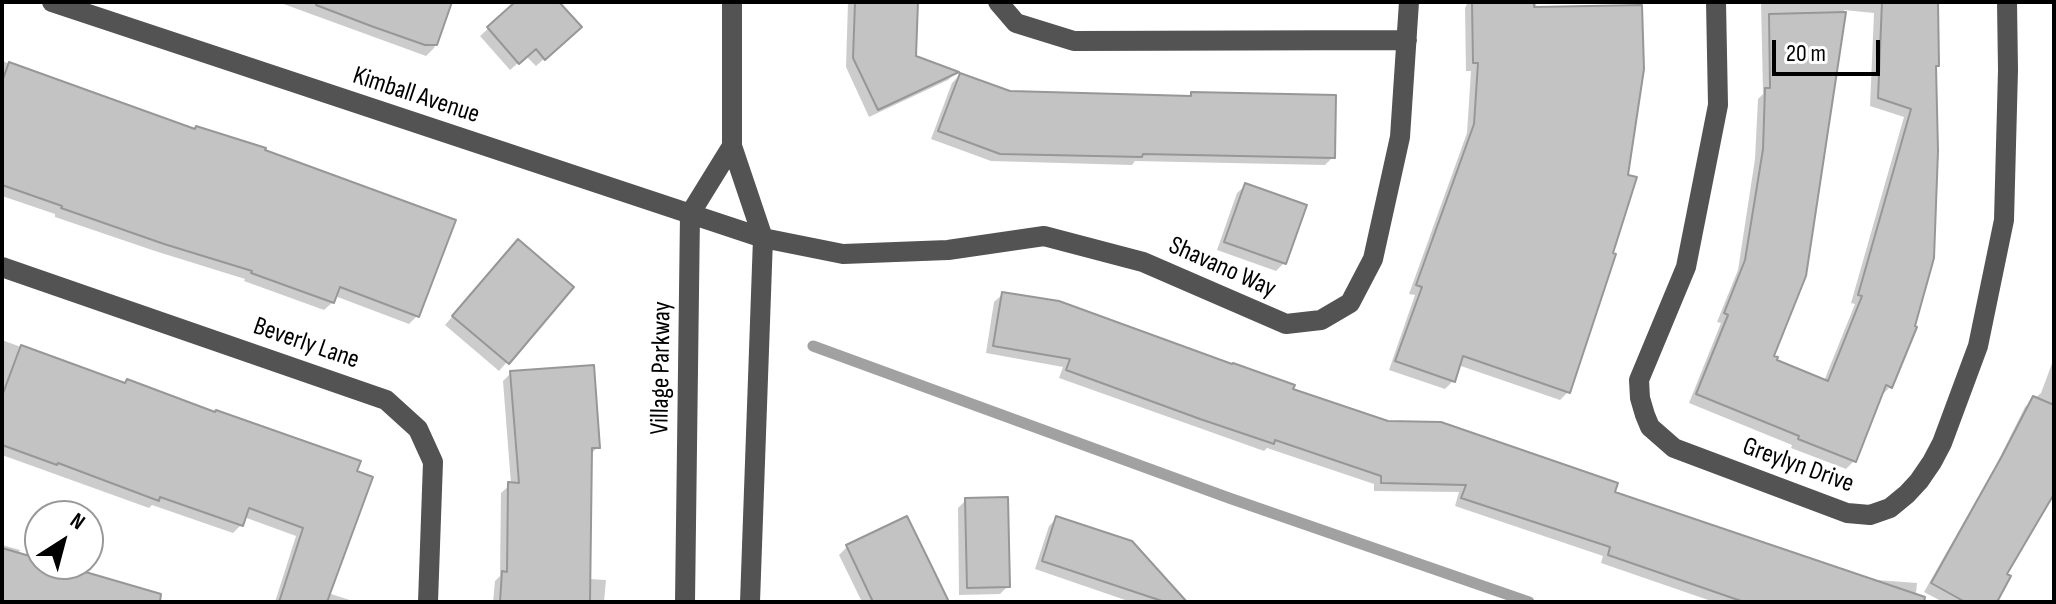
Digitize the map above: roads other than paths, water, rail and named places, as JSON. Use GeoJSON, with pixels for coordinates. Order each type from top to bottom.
{"type":"FeatureCollection","features":[{"type":"Feature","properties":{"kind":"street","name":"Kimball Avenue"},"geometry":{"type":"LineString","coordinates":[[52,2],[763,238]]}},
{"type":"Feature","properties":{"kind":"street"},"geometry":{"type":"LineString","coordinates":[[732,2],[732,146],[763,238],[750,602]]}},
{"type":"Feature","properties":{"kind":"street"},"geometry":{"type":"LineString","coordinates":[[998,2],[1016,23],[1074,41],[1407,40]]}},
{"type":"Feature","properties":{"kind":"street","name":"Shavano Way"},"geometry":{"type":"LineString","coordinates":[[763,238],[843,254],[948,250],[1044,236],[1143,262],[1286,324],[1321,320],[1350,303],[1373,259],[1400,137],[1409,2]]}},
{"type":"Feature","properties":{"kind":"street","name":"Greylyn Drive"},"geometry":{"type":"LineString","coordinates":[[1716,2],[1718,105],[1686,267],[1639,380],[1645,415],[1650,427],[1674,448],[1847,513],[1870,515],[1890,508],[1907,494],[1932,462],[1978,346],[2004,220],[2007,2]]}},
{"type":"Feature","properties":{"kind":"street"},"geometry":{"type":"LineString","coordinates":[[690,214],[732,146]]}},
{"type":"Feature","properties":{"kind":"street","name":"Village Parkway"},"geometry":{"type":"LineString","coordinates":[[685,602],[690,214]]}},
{"type":"Feature","properties":{"kind":"street","name":"Beverly Lane"},"geometry":{"type":"LineString","coordinates":[[2,267],[386,400],[418,429],[433,462],[428,602]]}},
{"type":"Feature","properties":{"kind":"waterway"},"geometry":{"type":"LineString","coordinates":[[813,346],[1229,498],[1529,602]]}}]}
